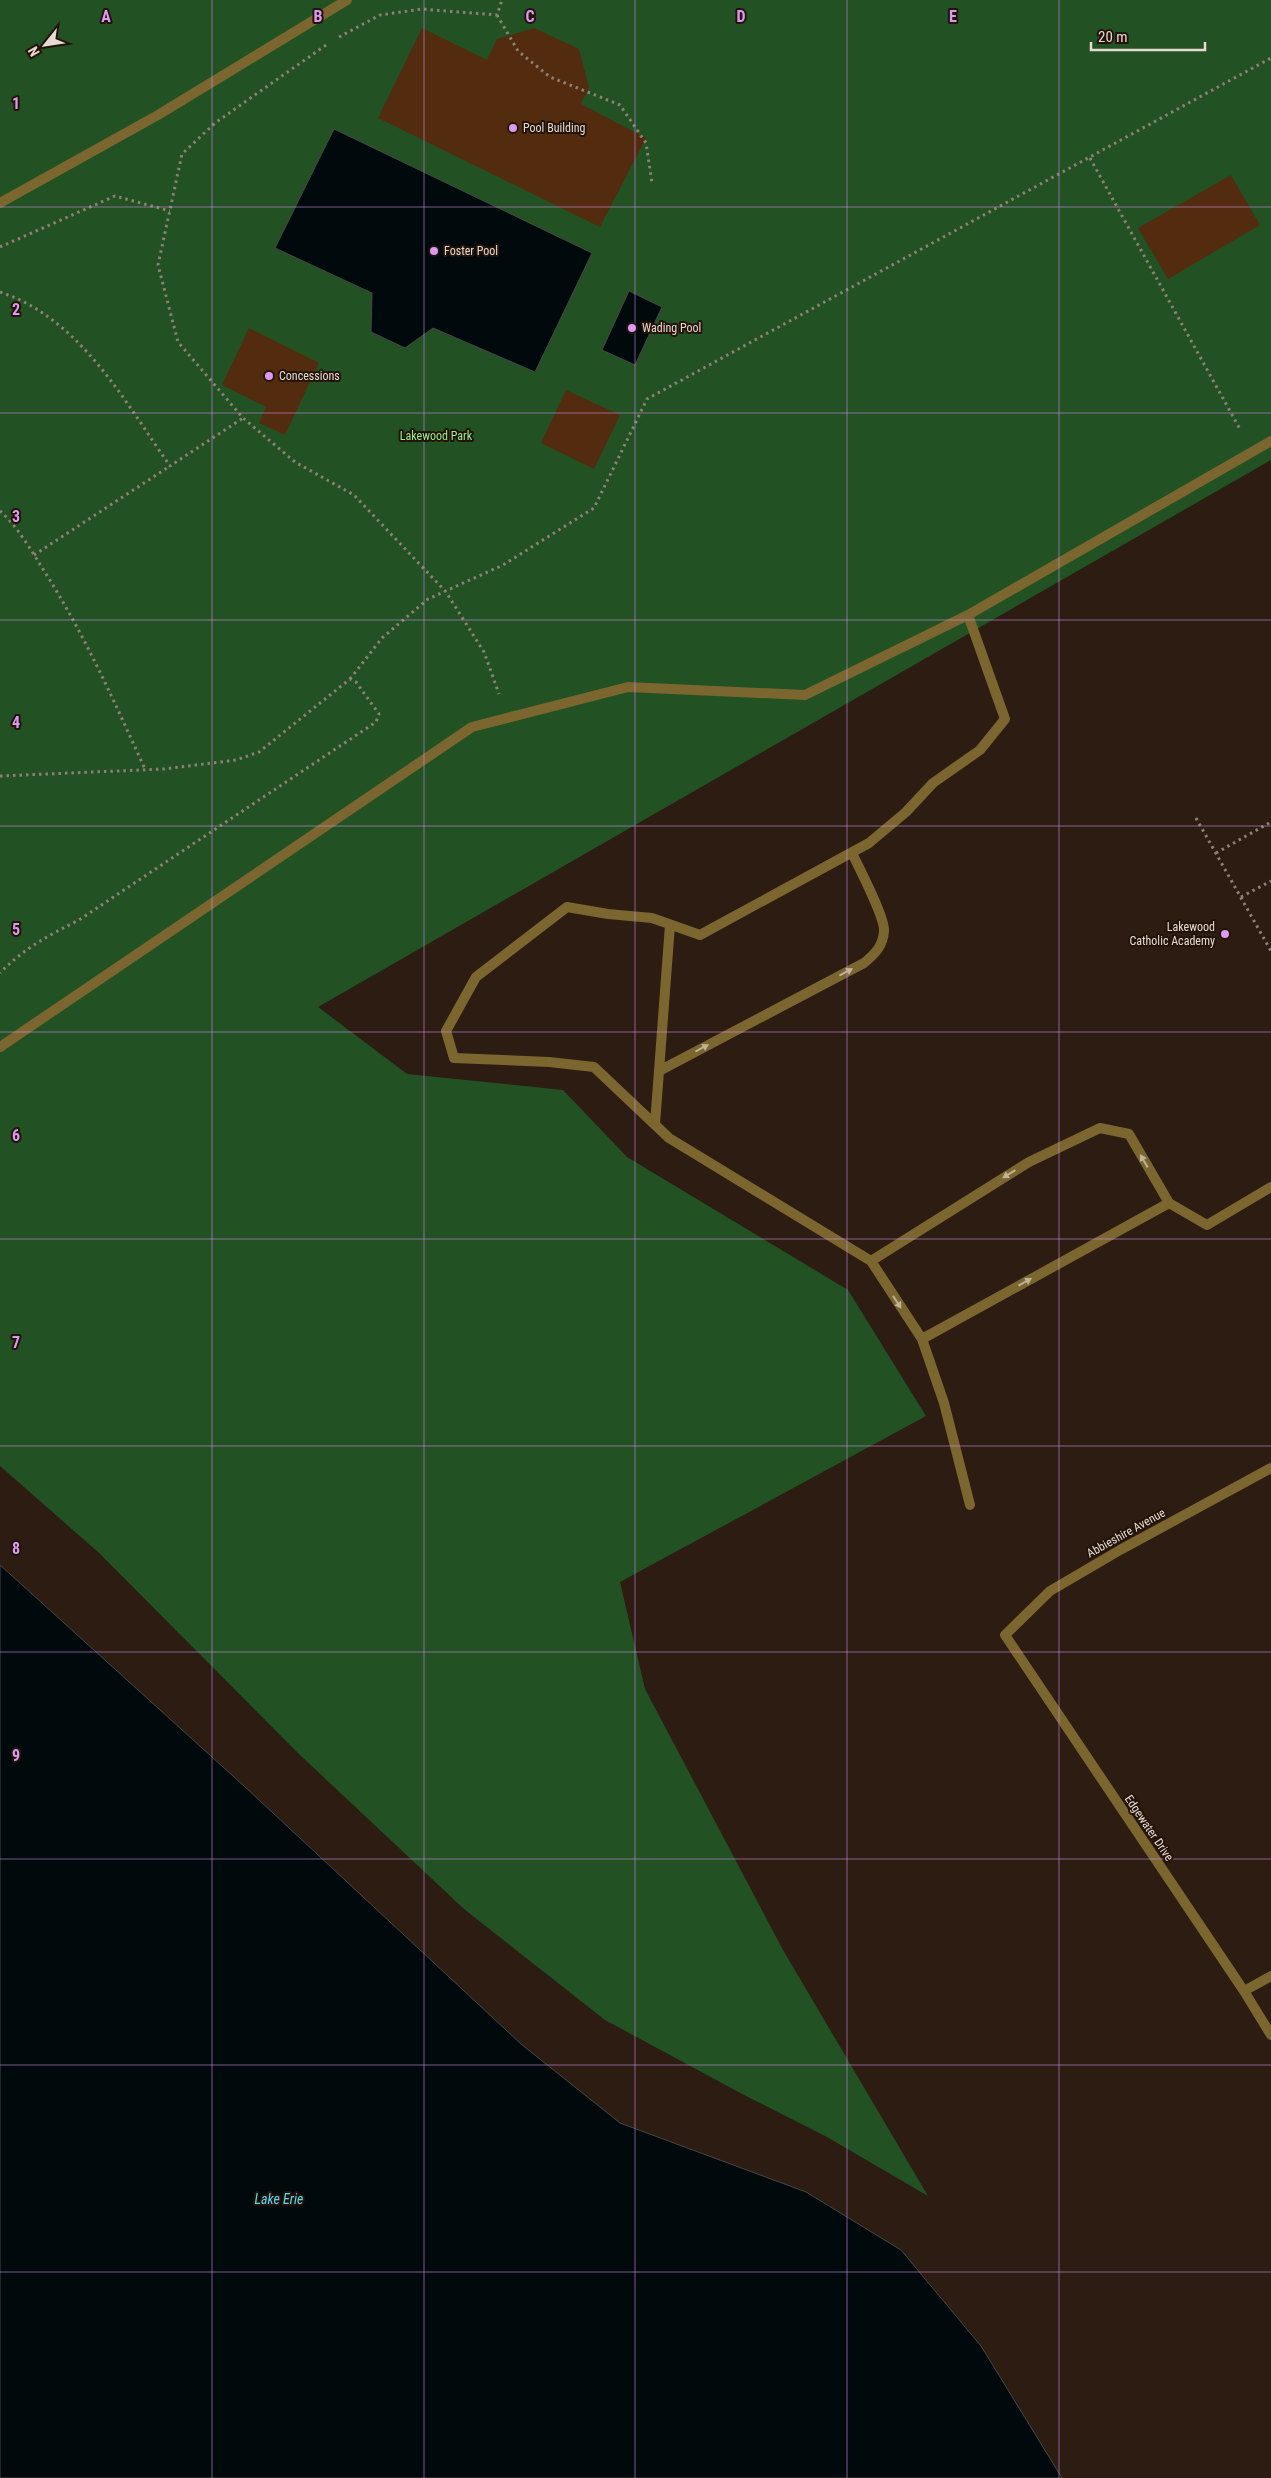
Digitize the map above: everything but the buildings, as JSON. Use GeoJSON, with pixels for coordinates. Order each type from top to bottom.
{"type":"FeatureCollection","features":[{"type":"Feature","properties":{"kind":"street"},"geometry":{"type":"LineString","coordinates":[[0,203],[158,115],[347,0]]}},
{"type":"Feature","properties":{"kind":"street"},"geometry":{"type":"LineString","coordinates":[[0,1047],[472,727],[628,687],[805,695],[968,615],[1271,441]]}},
{"type":"Feature","properties":{"kind":"street"},"geometry":{"type":"LineString","coordinates":[[968,615],[1005,719],[980,750],[933,783],[906,812],[876,837],[852,853],[700,935],[652,918],[608,914],[567,907],[476,978],[446,1031],[454,1058],[549,1062],[594,1068],[669,1138],[871,1261],[922,1339],[944,1403],[970,1504]]}},
{"type":"Feature","properties":{"kind":"street"},"geometry":{"type":"LineString","coordinates":[[659,1071],[864,963],[878,952],[884,930],[878,910],[852,853]]}},
{"type":"Feature","properties":{"kind":"street"},"geometry":{"type":"LineString","coordinates":[[655,1124],[670,925]]}},
{"type":"Feature","properties":{"kind":"street"},"geometry":{"type":"LineString","coordinates":[[871,1261],[1029,1162],[1100,1128],[1129,1134],[1169,1203],[1207,1224],[1271,1187]]}},
{"type":"Feature","properties":{"kind":"street"},"geometry":{"type":"LineString","coordinates":[[922,1339],[1169,1203]]}},
{"type":"Feature","properties":{"kind":"street","name":"Abbieshire Avenue"},"geometry":{"type":"LineString","coordinates":[[1005,1635],[1050,1592],[1120,1550],[1271,1468]]}},
{"type":"Feature","properties":{"kind":"street","name":"Edgewater Drive"},"geometry":{"type":"LineString","coordinates":[[1005,1635],[1244,1991],[1271,2035]]}},
{"type":"Feature","properties":{"kind":"street"},"geometry":{"type":"LineString","coordinates":[[1244,1991],[1271,1976]]}},
{"type":"Feature","properties":{"kind":"path"},"geometry":{"type":"LineString","coordinates":[[502,0],[497,15],[518,51],[550,77],[620,105],[646,143],[652,183]]}},
{"type":"Feature","properties":{"kind":"path"},"geometry":{"type":"LineString","coordinates":[[497,15],[422,9],[380,15],[333,40],[215,122],[182,154],[158,265],[178,342],[243,418],[295,462],[354,495],[446,592],[484,652],[507,718]]}},
{"type":"Feature","properties":{"kind":"path"},"geometry":{"type":"LineString","coordinates":[[0,776],[209,764],[236,760],[259,752],[350,679],[382,638],[428,599],[503,565],[594,508],[647,400],[1271,58]]}},
{"type":"Feature","properties":{"kind":"path"},"geometry":{"type":"LineString","coordinates":[[1090,158],[1242,433]]}},
{"type":"Feature","properties":{"kind":"path"},"geometry":{"type":"LineString","coordinates":[[0,247],[115,196],[170,211]]}},
{"type":"Feature","properties":{"kind":"path"},"geometry":{"type":"LineString","coordinates":[[0,292],[17,298],[46,316],[78,343],[114,385],[170,466]]}},
{"type":"Feature","properties":{"kind":"path"},"geometry":{"type":"LineString","coordinates":[[34,555],[243,418]]}},
{"type":"Feature","properties":{"kind":"path"},"geometry":{"type":"LineString","coordinates":[[0,511],[34,555],[86,642],[145,769]]}},
{"type":"Feature","properties":{"kind":"path"},"geometry":{"type":"LineString","coordinates":[[0,973],[18,954],[78,920],[376,722],[379,714],[356,682],[350,679]]}},
{"type":"Feature","properties":{"kind":"path"},"geometry":{"type":"LineString","coordinates":[[1196,818],[1271,950]]}},
{"type":"Feature","properties":{"kind":"path"},"geometry":{"type":"LineString","coordinates":[[1216,853],[1271,822]]}},
{"type":"Feature","properties":{"kind":"path"},"geometry":{"type":"LineString","coordinates":[[1241,897],[1271,882]]}},
{"type":"Feature","properties":{"kind":"green space","name":"Lakewood Park"},"geometry":{"type":"Polygon","coordinates":[[[0,0],[1271,0],[1271,460],[318,1007],[407,1074],[563,1090],[627,1157],[848,1290],[926,1416],[620,1582],[645,1689],[783,1950],[928,2196],[827,2137],[605,2020],[464,1909],[300,1755],[98,1552],[0,1466],[0,0]]]}},
{"type":"Feature","properties":{"kind":"water","name":"Foster Pool"},"geometry":{"type":"Polygon","coordinates":[[[334,129],[592,253],[535,372],[433,328],[405,348],[371,332],[372,293],[275,248],[334,129]]]}},
{"type":"Feature","properties":{"kind":"water","name":"Wading Pool"},"geometry":{"type":"Polygon","coordinates":[[[629,291],[662,307],[635,365],[602,350],[629,291]]]}},
{"type":"Feature","properties":{"kind":"water","name":"Lake Erie"},"geometry":{"type":"Polygon","coordinates":[[[0,1565],[244,1786],[521,2044],[620,2123],[806,2192],[901,2250],[981,2346],[1062,2478],[0,2478],[0,1565]]]}},
{"type":"Feature","properties":{"kind":"place","name":"Pool Building"},"geometry":{"type":"Point","coordinates":[513,128]}},
{"type":"Feature","properties":{"kind":"place","name":"Foster Pool"},"geometry":{"type":"Point","coordinates":[434,251]}},
{"type":"Feature","properties":{"kind":"place","name":"Wading Pool"},"geometry":{"type":"Point","coordinates":[632,328]}},
{"type":"Feature","properties":{"kind":"place","name":"Concessions"},"geometry":{"type":"Point","coordinates":[269,376]}},
{"type":"Feature","properties":{"kind":"place","name":"Lakewood Catholic Academy"},"geometry":{"type":"Point","coordinates":[1225,934]}}]}
